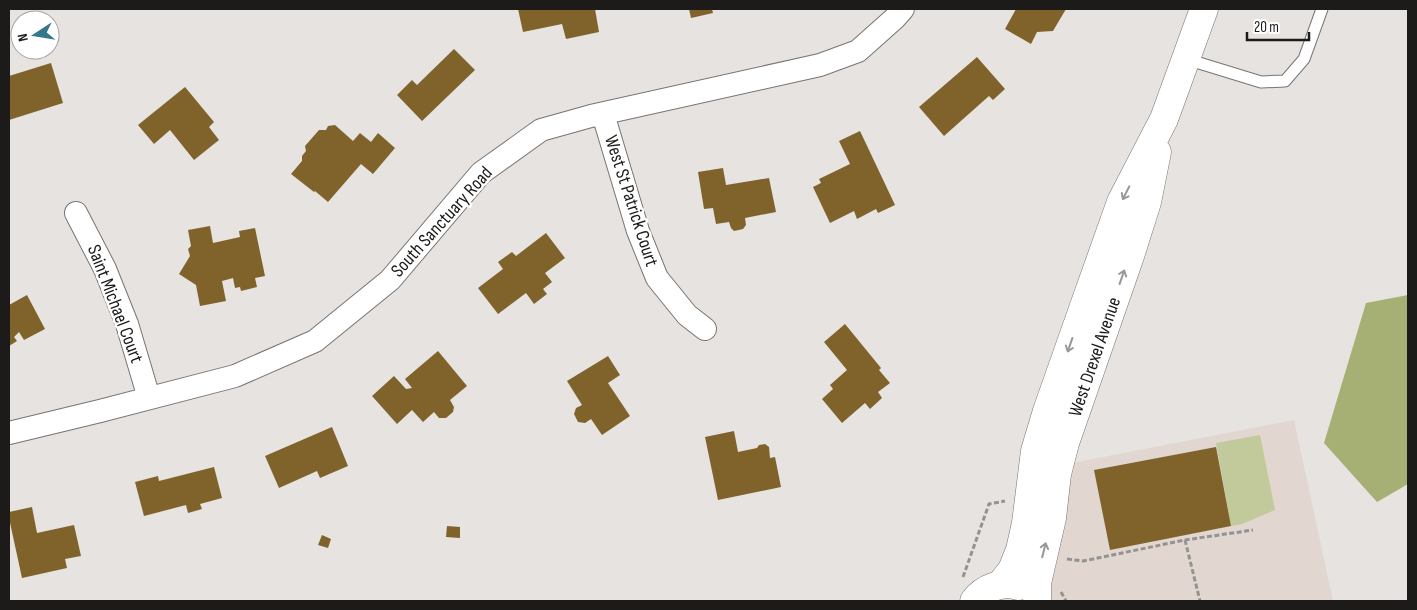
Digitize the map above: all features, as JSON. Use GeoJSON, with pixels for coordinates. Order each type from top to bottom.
{"type":"FeatureCollection","features":[{"type":"Feature","properties":{"kind":"street","name":"South Sanctuary Road"},"geometry":{"type":"LineString","coordinates":[[9,433],[235,376],[315,341],[390,280],[481,173],[541,130],[835,60],[858,52],[903,9]]}},
{"type":"Feature","properties":{"kind":"street","name":"West Drexel Avenue"},"geometry":{"type":"LineString","coordinates":[[1000,585],[1012,570],[1020,550],[1026,523],[1036,451],[1047,411],[1121,202],[1164,118],[1204,9]]}},
{"type":"Feature","properties":{"kind":"street","name":"West St Patrick Court"},"geometry":{"type":"LineString","coordinates":[[603,114],[638,231],[657,278],[687,314],[705,329]]}},
{"type":"Feature","properties":{"kind":"street","name":"West Drexel Avenue"},"geometry":{"type":"LineString","coordinates":[[1038,600],[1037,583],[1052,518],[1057,474],[1065,443],[1147,202],[1164,118]]}},
{"type":"Feature","properties":{"kind":"street","name":"Saint Michael Court"},"geometry":{"type":"LineString","coordinates":[[76,213],[105,269],[127,324],[149,398]]}},
{"type":"Feature","properties":{"kind":"street","name":"West Drexel Avenue"},"geometry":{"type":"LineString","coordinates":[[967,592],[978,596],[988,588],[1000,585],[1014,585],[1027,590],[1038,600]]}},
{"type":"Feature","properties":{"kind":"lane"},"geometry":{"type":"LineString","coordinates":[[1186,59],[1261,82],[1285,81],[1304,59],[1322,9]]}},
{"type":"Feature","properties":{"kind":"path"},"geometry":{"type":"LineString","coordinates":[[967,592],[989,504]]}},
{"type":"Feature","properties":{"kind":"path"},"geometry":{"type":"LineString","coordinates":[[1061,559],[1083,561],[1185,540],[1253,530]]}},
{"type":"Feature","properties":{"kind":"path"},"geometry":{"type":"LineString","coordinates":[[1185,540],[1200,601]]}},
{"type":"Feature","properties":{"kind":"shaded area"},"geometry":{"type":"Polygon","coordinates":[[[1294,420],[1333,601],[1050,601],[1046,590],[1067,464],[1294,420]]]}},
{"type":"Feature","properties":{"kind":"green space"},"geometry":{"type":"Polygon","coordinates":[[[1408,295],[1408,484],[1377,502],[1324,443],[1366,303],[1408,295]]]}},
{"type":"Feature","properties":{"kind":"green space"},"geometry":{"type":"Polygon","coordinates":[[[1260,435],[1275,510],[1242,524],[1231,526],[1216,443],[1260,435]]]}},
{"type":"Feature","properties":{"kind":"building"},"geometry":{"type":"Polygon","coordinates":[[[518,9],[595,9],[599,32],[566,39],[562,24],[523,32],[518,9]]]}},
{"type":"Feature","properties":{"kind":"building"},"geometry":{"type":"Polygon","coordinates":[[[689,9],[712,9],[713,13],[691,18],[689,9]]]}},
{"type":"Feature","properties":{"kind":"building"},"geometry":{"type":"Polygon","coordinates":[[[1016,9],[1066,9],[1053,31],[1037,32],[1031,44],[1005,29],[1016,9]]]}},
{"type":"Feature","properties":{"kind":"building"},"geometry":{"type":"Polygon","coordinates":[[[454,49],[475,70],[422,121],[397,95],[412,80],[417,85],[454,49]]]}},
{"type":"Feature","properties":{"kind":"building"},"geometry":{"type":"Polygon","coordinates":[[[977,57],[1005,89],[993,100],[989,96],[944,136],[919,107],[977,57]]]}},
{"type":"Feature","properties":{"kind":"building"},"geometry":{"type":"Polygon","coordinates":[[[51,63],[63,103],[9,120],[9,76],[51,63]]]}},
{"type":"Feature","properties":{"kind":"building"},"geometry":{"type":"Polygon","coordinates":[[[185,87],[214,122],[209,127],[219,140],[194,160],[170,130],[154,144],[138,125],[185,87]]]}},
{"type":"Feature","properties":{"kind":"building"},"geometry":{"type":"Polygon","coordinates":[[[335,125],[353,141],[360,133],[371,142],[378,133],[395,148],[373,174],[361,164],[328,202],[291,174],[302,161],[302,156],[306,151],[305,146],[319,130],[326,130],[328,126],[335,125]]]}},
{"type":"Feature","properties":{"kind":"building"},"geometry":{"type":"Polygon","coordinates":[[[860,131],[895,205],[878,213],[876,209],[857,219],[854,211],[830,223],[813,187],[821,183],[819,179],[850,164],[839,141],[860,131]]]}},
{"type":"Feature","properties":{"kind":"building"},"geometry":{"type":"Polygon","coordinates":[[[723,168],[726,185],[769,178],[776,212],[745,218],[746,225],[743,229],[734,231],[729,222],[716,224],[713,208],[704,209],[698,172],[723,168]]]}},
{"type":"Feature","properties":{"kind":"building"},"geometry":{"type":"Polygon","coordinates":[[[210,226],[213,243],[240,237],[239,231],[255,228],[265,276],[255,278],[257,287],[241,291],[240,287],[235,288],[233,278],[222,281],[226,301],[200,306],[196,285],[179,274],[190,256],[188,249],[191,246],[188,230],[210,226]]]}},
{"type":"Feature","properties":{"kind":"building"},"geometry":{"type":"Polygon","coordinates":[[[546,233],[565,258],[545,273],[552,282],[543,289],[547,294],[534,304],[526,293],[498,314],[478,288],[503,269],[498,262],[512,252],[516,256],[546,233]]]}},
{"type":"Feature","properties":{"kind":"building"},"geometry":{"type":"Polygon","coordinates":[[[27,295],[45,329],[24,340],[19,332],[14,337],[17,341],[9,346],[9,305],[27,295]]]}},
{"type":"Feature","properties":{"kind":"building"},"geometry":{"type":"Polygon","coordinates":[[[845,324],[881,368],[879,370],[890,383],[878,392],[882,398],[870,409],[865,403],[842,423],[822,399],[833,389],[830,385],[847,370],[824,342],[845,324]]]}},
{"type":"Feature","properties":{"kind":"building"},"geometry":{"type":"Polygon","coordinates":[[[438,351],[467,386],[450,400],[454,407],[453,412],[446,418],[439,418],[434,412],[423,422],[412,410],[397,424],[372,396],[394,376],[406,389],[412,388],[405,379],[438,351]]]}},
{"type":"Feature","properties":{"kind":"building"},"geometry":{"type":"Polygon","coordinates":[[[608,356],[620,375],[608,383],[630,416],[602,435],[591,419],[585,423],[578,422],[574,414],[576,408],[582,405],[567,381],[608,356]]]}},
{"type":"Feature","properties":{"kind":"building"},"geometry":{"type":"Polygon","coordinates":[[[332,427],[348,466],[320,478],[317,471],[279,488],[265,456],[332,427]]]}},
{"type":"Feature","properties":{"kind":"building"},"geometry":{"type":"Polygon","coordinates":[[[734,431],[738,452],[757,448],[759,445],[765,444],[769,447],[770,458],[775,457],[781,487],[718,500],[705,437],[734,431]]]}},
{"type":"Feature","properties":{"kind":"building"},"geometry":{"type":"Polygon","coordinates":[[[1216,447],[1231,526],[1110,550],[1094,470],[1216,447]]]}},
{"type":"Feature","properties":{"kind":"building"},"geometry":{"type":"Polygon","coordinates":[[[214,467],[222,498],[200,504],[202,509],[188,513],[186,505],[144,516],[135,482],[158,476],[159,481],[214,467]]]}},
{"type":"Feature","properties":{"kind":"building"},"geometry":{"type":"Polygon","coordinates":[[[32,507],[37,533],[74,525],[81,556],[65,559],[67,568],[22,578],[9,512],[32,507]]]}},
{"type":"Feature","properties":{"kind":"building"},"geometry":{"type":"Polygon","coordinates":[[[447,526],[460,527],[460,538],[446,537],[447,526]]]}},
{"type":"Feature","properties":{"kind":"building"},"geometry":{"type":"Polygon","coordinates":[[[322,535],[331,539],[328,548],[318,545],[322,535]]]}}]}
